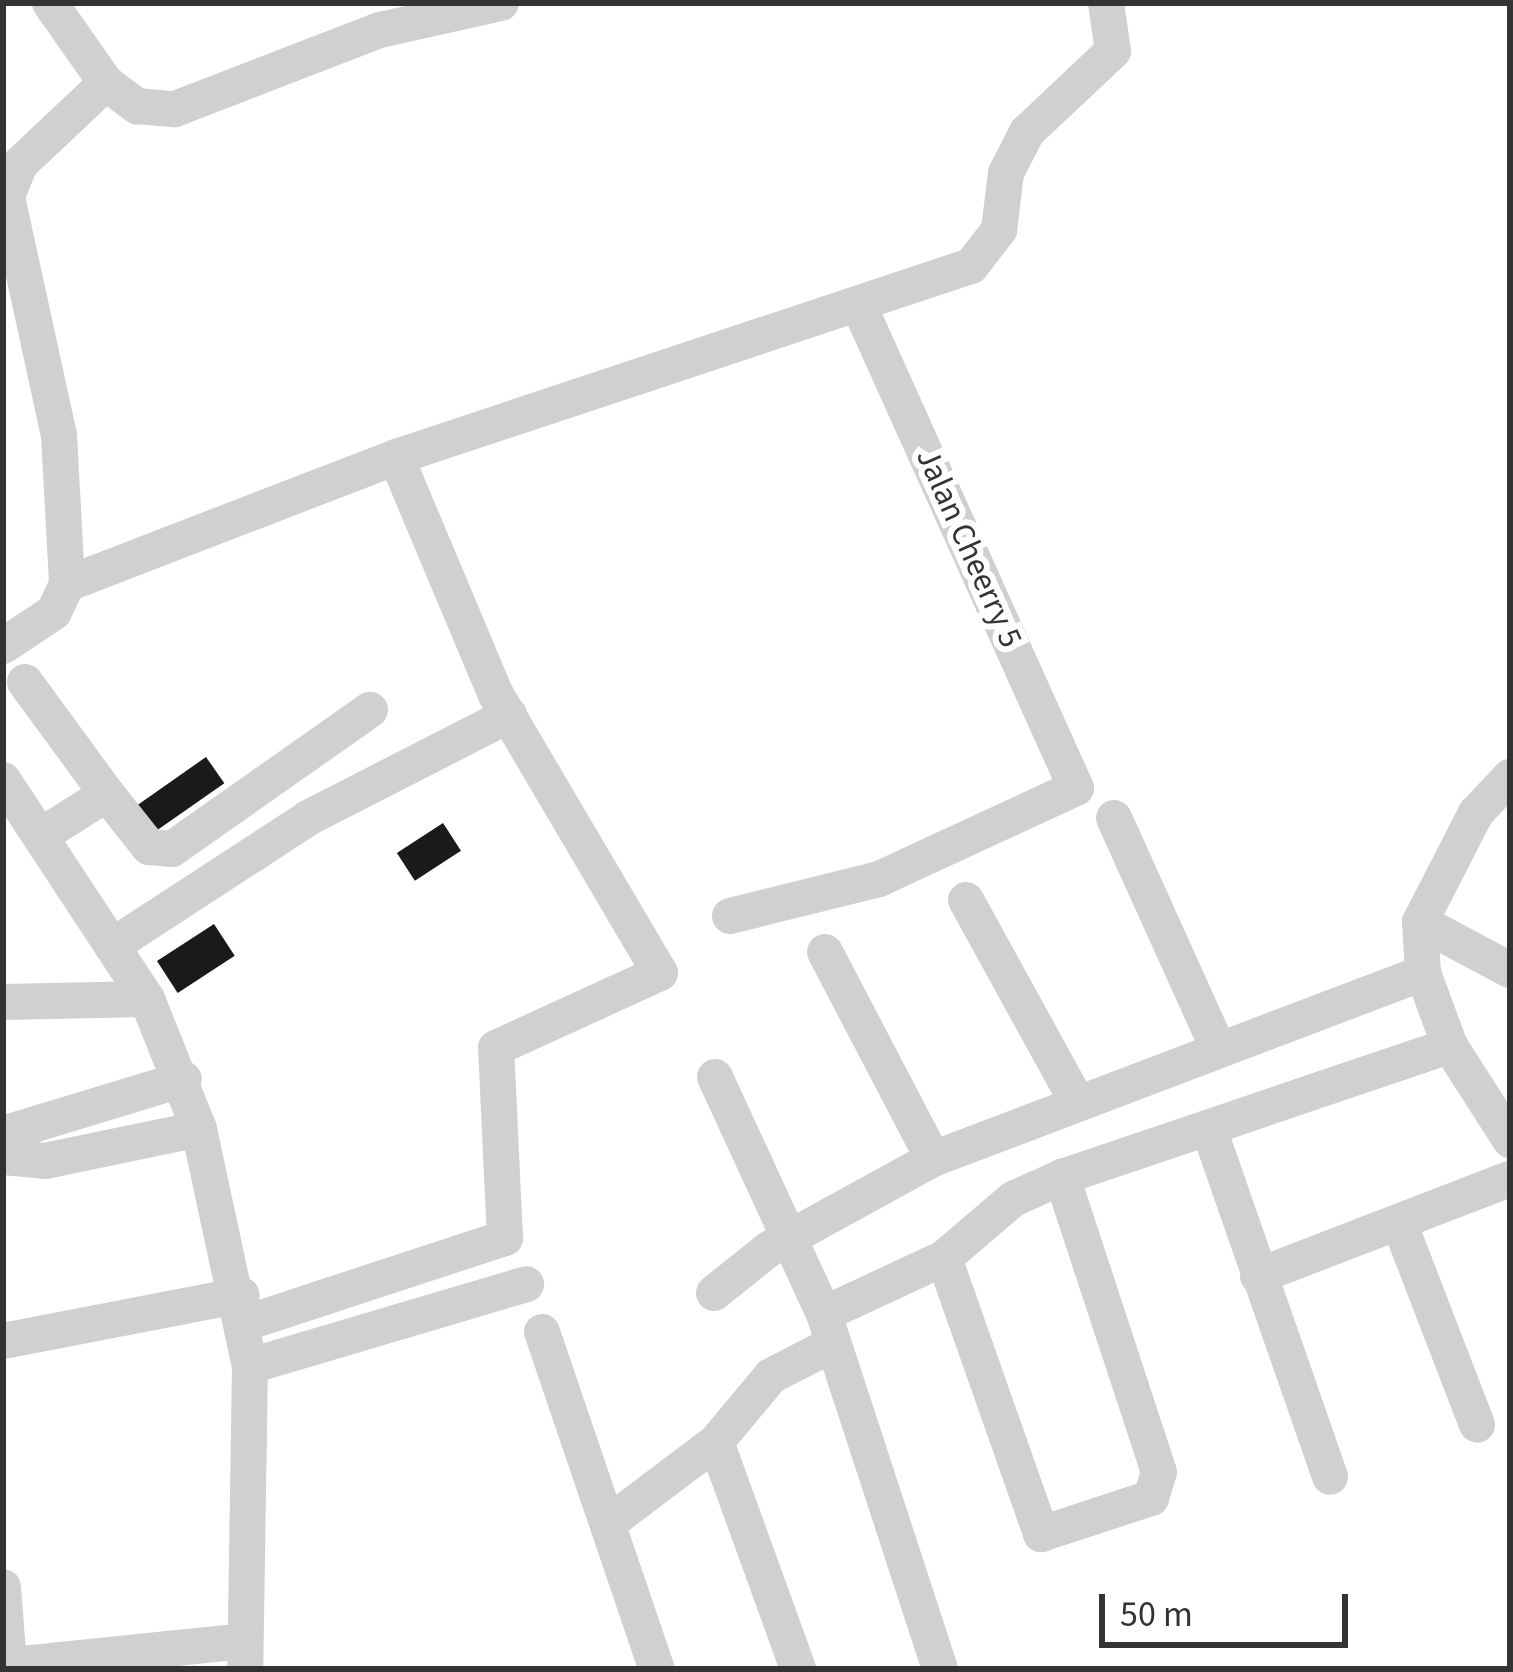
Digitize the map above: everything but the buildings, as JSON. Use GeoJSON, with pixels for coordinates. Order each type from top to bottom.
{"type":"FeatureCollection","features":[{"type":"Feature","properties":{"kind":"street"},"geometry":{"type":"LineString","coordinates":[[50,3],[106,83],[137,106],[175,109],[314,52],[501,3]]}},
{"type":"Feature","properties":{"kind":"street"},"geometry":{"type":"LineString","coordinates":[[67,584],[396,457],[860,308],[970,266],[989,248],[1015,151],[1115,46],[1106,3]]}},
{"type":"Feature","properties":{"kind":"street"},"geometry":{"type":"LineString","coordinates":[[3,646],[54,612],[67,584],[59,435],[8,179],[106,83]]}},
{"type":"Feature","properties":{"kind":"street","name":"Jalan Cheerry 5"},"geometry":{"type":"LineString","coordinates":[[730,916],[879,879],[1076,788],[860,308]]}},
{"type":"Feature","properties":{"kind":"street"},"geometry":{"type":"LineString","coordinates":[[3,1342],[244,1309],[505,1238],[496,1048],[660,973],[509,715],[396,457]]}},
{"type":"Feature","properties":{"kind":"street"},"geometry":{"type":"LineString","coordinates":[[25,682],[149,847],[172,849],[370,710]]}},
{"type":"Feature","properties":{"kind":"street"},"geometry":{"type":"LineString","coordinates":[[112,946],[308,818],[509,715]]}},
{"type":"Feature","properties":{"kind":"street"},"geometry":{"type":"LineString","coordinates":[[3,780],[45,832],[147,998],[184,1079],[200,1129],[244,1309],[250,1366],[245,1655],[6,1666],[3,1587]]}},
{"type":"Feature","properties":{"kind":"street"},"geometry":{"type":"LineString","coordinates":[[1508,783],[1476,813],[1420,922],[1423,973],[1450,1046],[1510,1140]]}},
{"type":"Feature","properties":{"kind":"street"},"geometry":{"type":"LineString","coordinates":[[45,832],[106,794]]}},
{"type":"Feature","properties":{"kind":"street"},"geometry":{"type":"LineString","coordinates":[[1114,818],[1217,1046]]}},
{"type":"Feature","properties":{"kind":"street"},"geometry":{"type":"LineString","coordinates":[[965,900],[1076,1100]]}},
{"type":"Feature","properties":{"kind":"street"},"geometry":{"type":"LineString","coordinates":[[1420,922],[1510,970]]}},
{"type":"Feature","properties":{"kind":"street"},"geometry":{"type":"LineString","coordinates":[[825,952],[933,1159]]}},
{"type":"Feature","properties":{"kind":"street"},"geometry":{"type":"LineString","coordinates":[[714,1293],[785,1241],[933,1159],[1217,1046],[1423,973]]}},
{"type":"Feature","properties":{"kind":"street"},"geometry":{"type":"LineString","coordinates":[[3,1002],[147,998]]}},
{"type":"Feature","properties":{"kind":"street"},"geometry":{"type":"LineString","coordinates":[[610,1522],[716,1442],[771,1376],[828,1329],[944,1258],[1013,1199],[1062,1177],[1210,1132],[1450,1046]]}},
{"type":"Feature","properties":{"kind":"street"},"geometry":{"type":"LineString","coordinates":[[715,1077],[828,1329],[940,1669]]}},
{"type":"Feature","properties":{"kind":"street"},"geometry":{"type":"LineString","coordinates":[[3,1134],[184,1079]]}},
{"type":"Feature","properties":{"kind":"street"},"geometry":{"type":"LineString","coordinates":[[3,1157],[45,1161],[200,1129]]}},
{"type":"Feature","properties":{"kind":"street"},"geometry":{"type":"LineString","coordinates":[[1210,1132],[1330,1477]]}},
{"type":"Feature","properties":{"kind":"street"},"geometry":{"type":"LineString","coordinates":[[944,1258],[1041,1534],[1151,1498],[1159,1472],[1062,1177]]}},
{"type":"Feature","properties":{"kind":"street"},"geometry":{"type":"LineString","coordinates":[[1258,1276],[1510,1179]]}},
{"type":"Feature","properties":{"kind":"street"},"geometry":{"type":"LineString","coordinates":[[1400,1225],[1478,1425]]}},
{"type":"Feature","properties":{"kind":"street"},"geometry":{"type":"LineString","coordinates":[[250,1366],[526,1284]]}},
{"type":"Feature","properties":{"kind":"street"},"geometry":{"type":"LineString","coordinates":[[542,1332],[656,1669]]}},
{"type":"Feature","properties":{"kind":"street"},"geometry":{"type":"LineString","coordinates":[[716,1442],[798,1669]]}}]}
